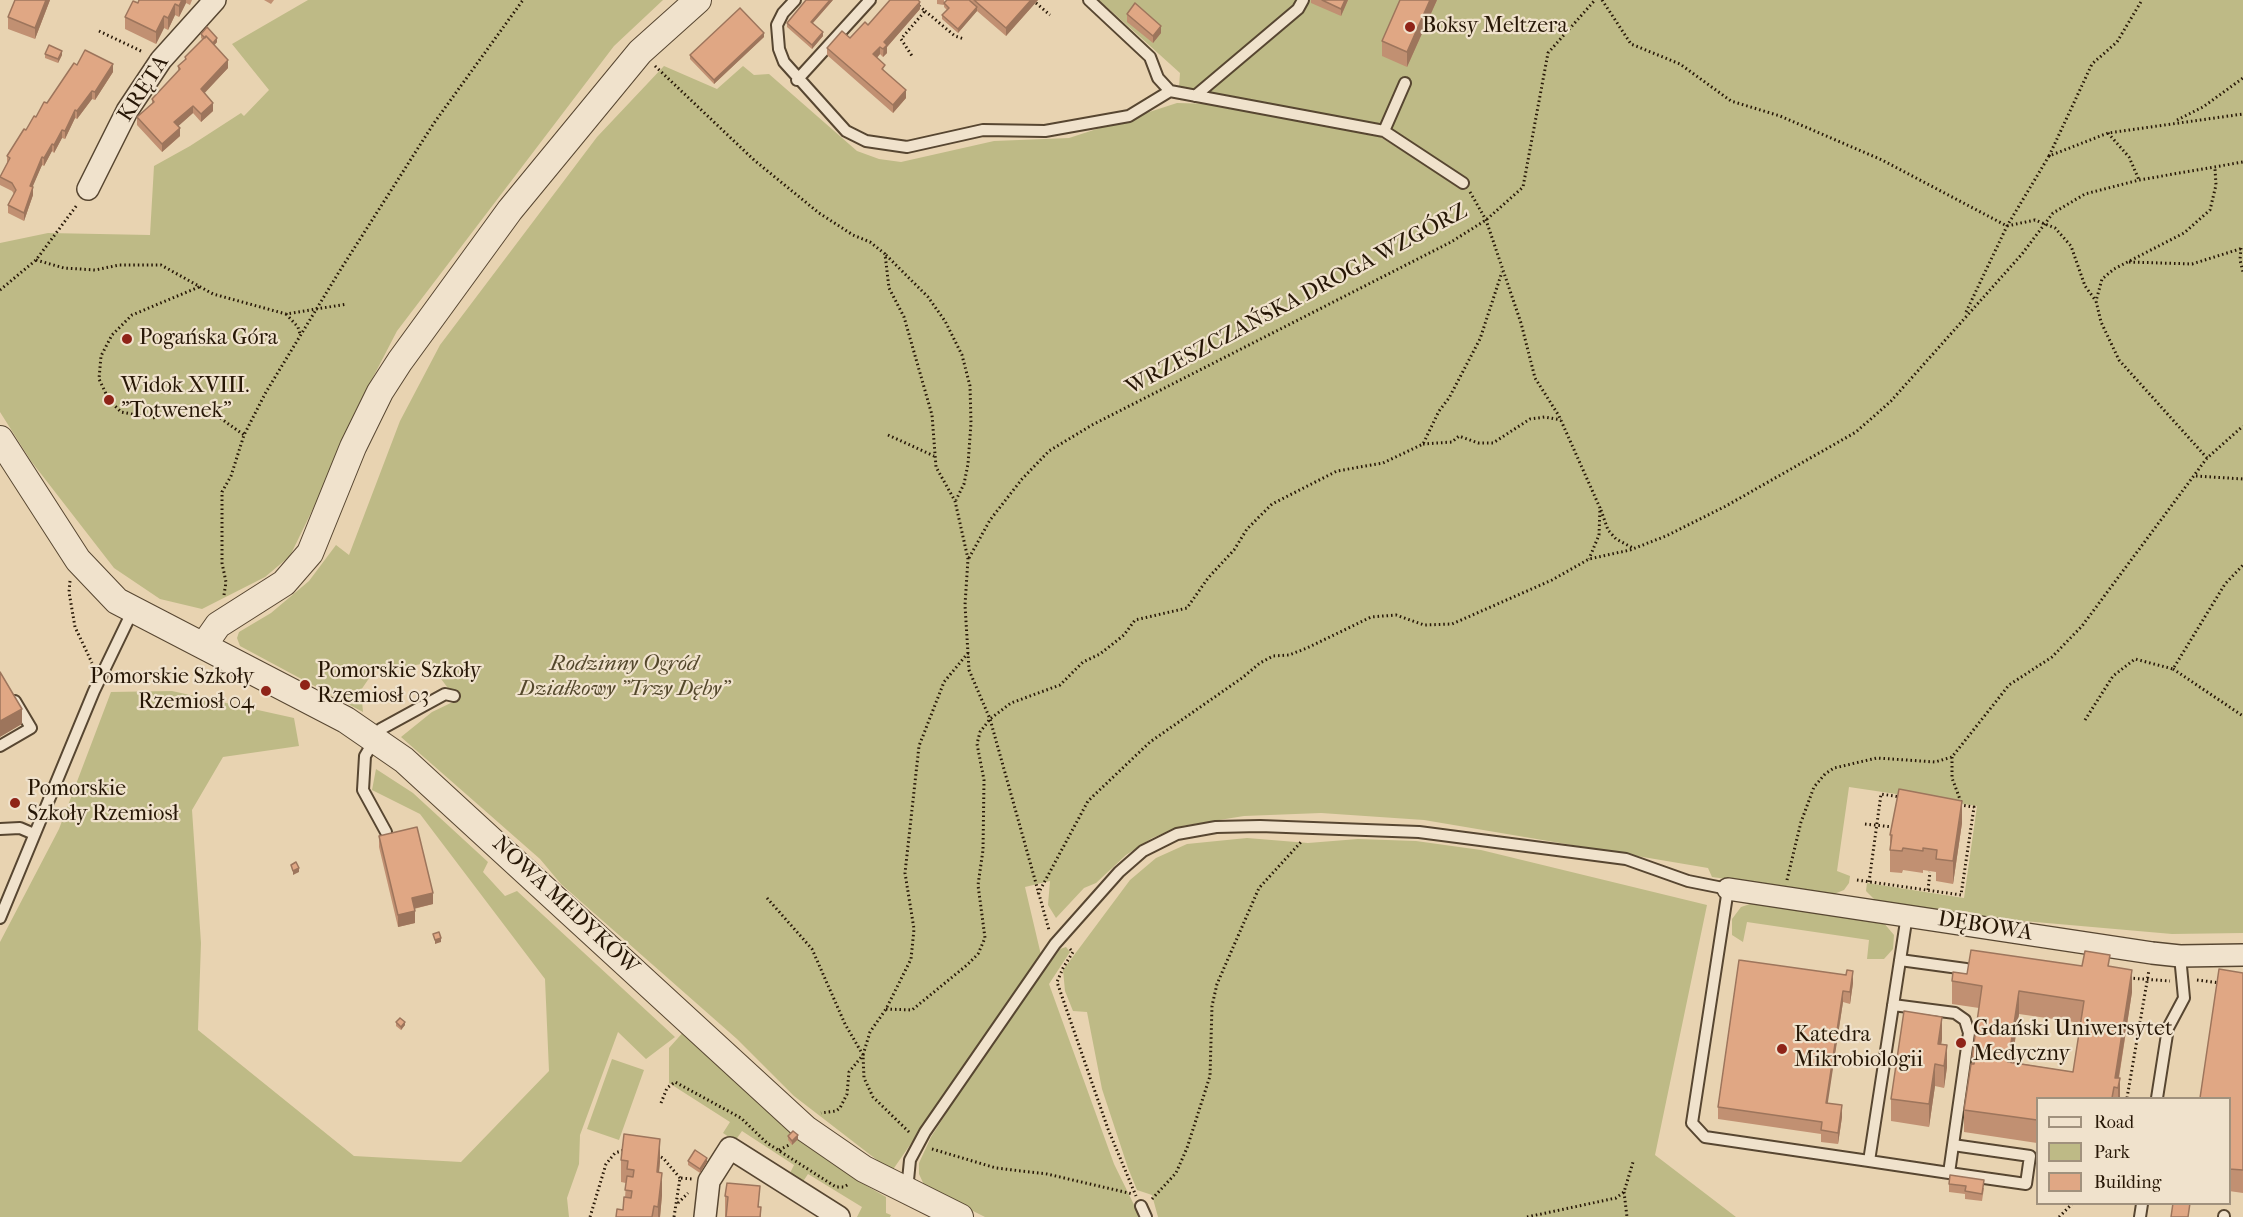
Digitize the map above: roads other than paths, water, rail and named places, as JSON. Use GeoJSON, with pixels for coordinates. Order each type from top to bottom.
{"type":"FeatureCollection","features":[{"type":"Feature","properties":{"kind":"street","name":"KRĘTA"},"geometry":{"type":"LineString","coordinates":[[88,189],[127,111],[161,60],[216,0]]}},
{"type":"Feature","properties":{"kind":"street"},"geometry":{"type":"LineString","coordinates":[[204,645],[218,625],[284,583],[310,552],[353,447],[380,392],[510,210],[640,52],[698,0]]}},
{"type":"Feature","properties":{"kind":"street","name":"NOWA MEDYKÓW"},"geometry":{"type":"LineString","coordinates":[[0,439],[78,560],[98,584],[117,600],[346,720],[374,738],[404,760],[494,839],[777,1104],[855,1164],[960,1217]]}},
{"type":"Feature","properties":{"kind":"street","name":"DĘBOWA"},"geometry":{"type":"LineString","coordinates":[[1728,889],[2152,953],[2180,956],[2243,955]]}},
{"type":"Feature","properties":{"kind":"street"},"geometry":{"type":"LineString","coordinates":[[705,1217],[709,1181],[730,1148],[839,1217]]}},
{"type":"Feature","properties":{"kind":"lane"},"geometry":{"type":"LineString","coordinates":[[795,0],[783,13],[777,26],[776,36],[784,62],[797,80],[846,131],[866,141],[906,147],[983,130],[1045,131],[1129,116],[1170,91]]}},
{"type":"Feature","properties":{"kind":"lane"},"geometry":{"type":"LineString","coordinates":[[797,80],[870,0]]}},
{"type":"Feature","properties":{"kind":"lane"},"geometry":{"type":"LineString","coordinates":[[1089,0],[1150,57],[1158,78],[1170,91],[1384,132],[1463,183]]}},
{"type":"Feature","properties":{"kind":"lane"},"geometry":{"type":"LineString","coordinates":[[1195,96],[1298,9],[1303,0]]}},
{"type":"Feature","properties":{"kind":"lane"},"geometry":{"type":"LineString","coordinates":[[1384,132],[1405,83]]}},
{"type":"Feature","properties":{"kind":"lane"},"geometry":{"type":"LineString","coordinates":[[0,918],[101,677],[133,610]]}},
{"type":"Feature","properties":{"kind":"lane"},"geometry":{"type":"LineString","coordinates":[[0,746],[31,728],[10,692]]}},
{"type":"Feature","properties":{"kind":"lane"},"geometry":{"type":"LineString","coordinates":[[386,832],[363,790],[365,756],[374,738],[381,729],[445,694],[454,696]]}},
{"type":"Feature","properties":{"kind":"lane"},"geometry":{"type":"LineString","coordinates":[[907,1192],[910,1160],[918,1145],[1054,944],[1119,872],[1143,851],[1177,834],[1216,827],[1319,827],[1419,832],[1626,859],[1688,881],[1728,889],[1692,1123],[1705,1137],[2026,1184],[2030,1156],[1953,1145]]}},
{"type":"Feature","properties":{"kind":"lane"},"geometry":{"type":"LineString","coordinates":[[0,829],[20,828],[34,834]]}},
{"type":"Feature","properties":{"kind":"lane"},"geometry":{"type":"LineString","coordinates":[[1869,1161],[1907,915]]}},
{"type":"Feature","properties":{"kind":"lane"},"geometry":{"type":"LineString","coordinates":[[2157,1097],[2168,1028],[2184,998],[2180,956]]}},
{"type":"Feature","properties":{"kind":"lane"},"geometry":{"type":"LineString","coordinates":[[1900,960],[1966,969]]}},
{"type":"Feature","properties":{"kind":"lane"},"geometry":{"type":"LineString","coordinates":[[1893,1005],[1955,1013],[1965,1020],[1969,1033],[1949,1173]]}},
{"type":"Feature","properties":{"kind":"lane"},"geometry":{"type":"LineString","coordinates":[[1141,1206],[1146,1217]]}},
{"type":"Feature","properties":{"kind":"place","name":"Boksy Meltzera"},"geometry":{"type":"Point","coordinates":[1410,27]}},
{"type":"Feature","properties":{"kind":"place","name":"Pogańska Góra"},"geometry":{"type":"Point","coordinates":[127,339]}},
{"type":"Feature","properties":{"kind":"place","name":"Widok XVIII. \"Totwenek\""},"geometry":{"type":"Point","coordinates":[109,400]}},
{"type":"Feature","properties":{"kind":"place","name":"Pomorskie Szkoły Rzemiosł 03"},"geometry":{"type":"Point","coordinates":[305,685]}},
{"type":"Feature","properties":{"kind":"place","name":"Pomorskie Szkoły Rzemiosł 04"},"geometry":{"type":"Point","coordinates":[266,691]}},
{"type":"Feature","properties":{"kind":"place","name":"Pomorskie Szkoły Rzemiosł"},"geometry":{"type":"Point","coordinates":[15,803]}},
{"type":"Feature","properties":{"kind":"place","name":"Gdański Uniwersytet Medyczny"},"geometry":{"type":"Point","coordinates":[1961,1043]}},
{"type":"Feature","properties":{"kind":"place","name":"Katedra Mikrobiologii"},"geometry":{"type":"Point","coordinates":[1782,1049]}},
{"type":"Feature","properties":{"kind":"park label","name":"Rodzinny Ogród Działkowy \"Trzy Dęby\""},"geometry":{"type":"Point","coordinates":[624,678]}}]}
